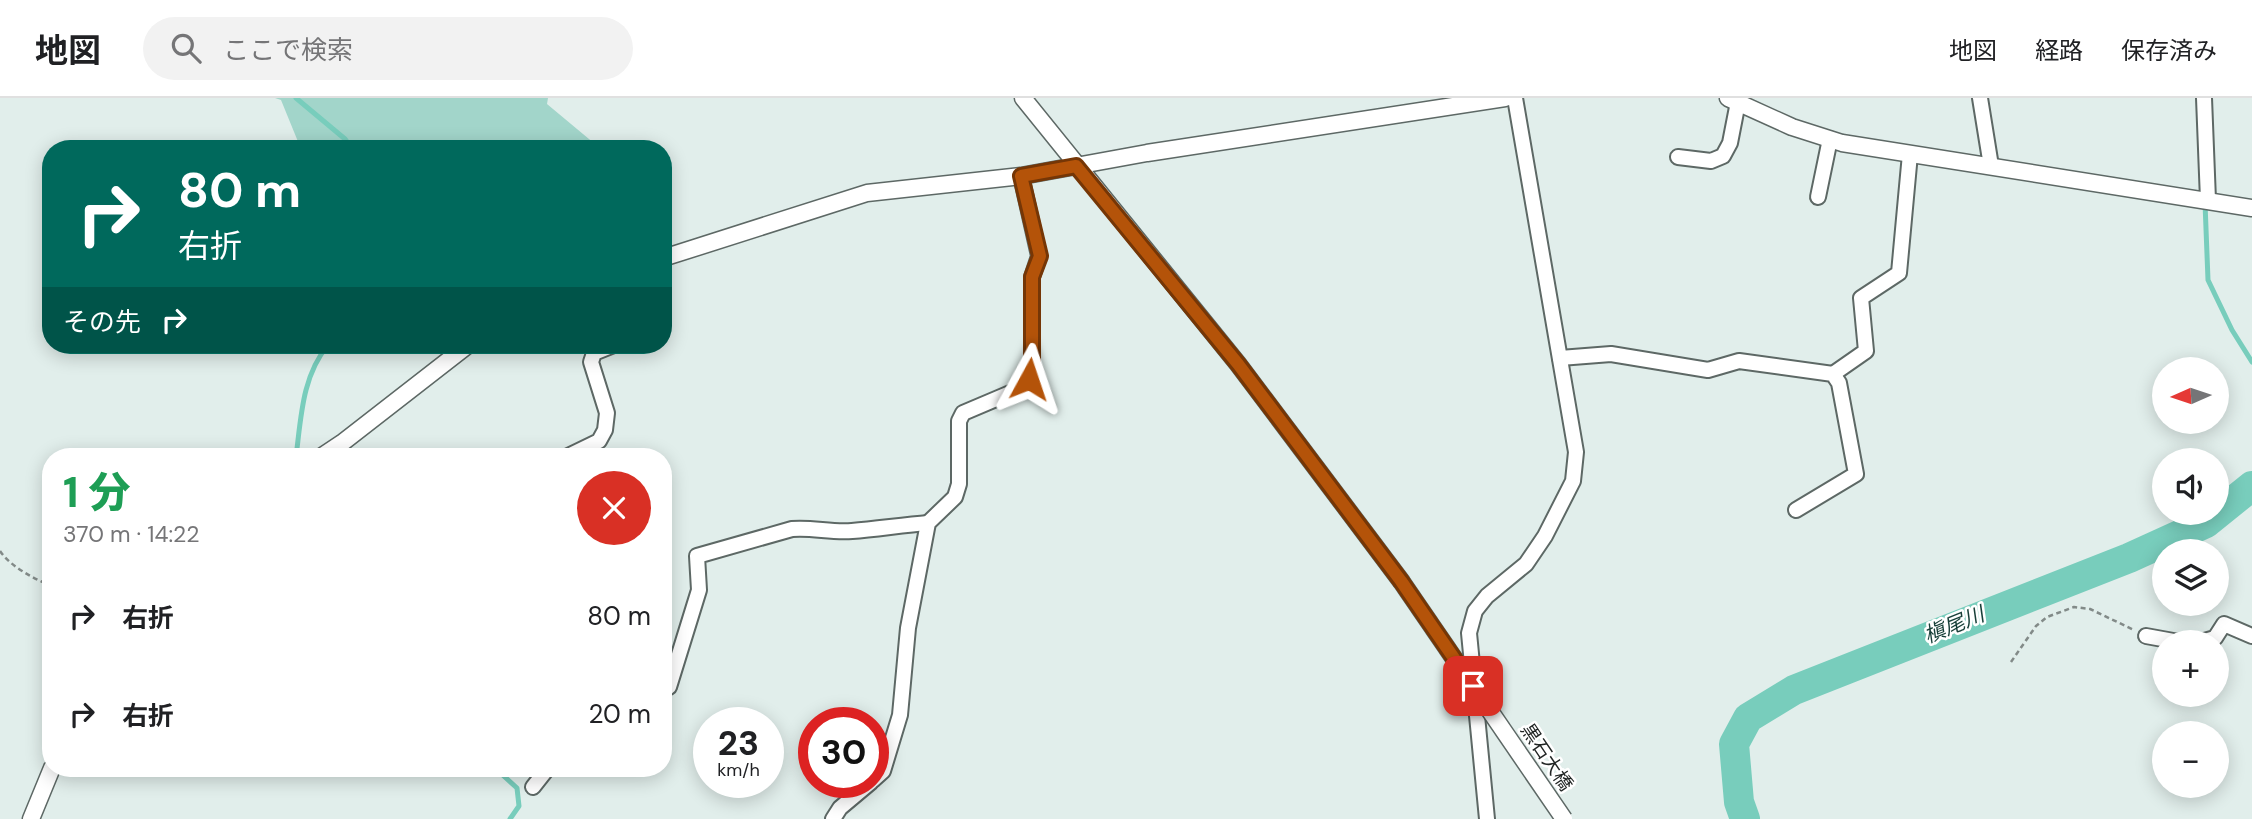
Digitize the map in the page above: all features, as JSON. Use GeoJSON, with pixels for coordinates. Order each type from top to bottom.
{"type":"FeatureCollection","features":[{"type":"Feature","properties":{"kind":"street","name":"黒石大橋"},"geometry":{"type":"LineString","coordinates":[[1023,98],[1238,364],[1401,581],[1564,819]]}},
{"type":"Feature","properties":{"kind":"street"},"geometry":{"type":"LineString","coordinates":[[672,255],[867,192],[1021,176],[1506,98]]}},
{"type":"Feature","properties":{"kind":"street"},"geometry":{"type":"LineString","coordinates":[[1487,819],[1469,633],[1475,611],[1486,596],[1526,564],[1545,536],[1573,481],[1576,452],[1515,98]]}},
{"type":"Feature","properties":{"kind":"street"},"geometry":{"type":"LineString","coordinates":[[1980,98],[1991,166]]}},
{"type":"Feature","properties":{"kind":"street"},"geometry":{"type":"LineString","coordinates":[[2204,98],[2208,200]]}},
{"type":"Feature","properties":{"kind":"street"},"geometry":{"type":"LineString","coordinates":[[1678,157],[1711,161],[1723,156],[1730,143],[1733,100],[1792,127],[1842,143],[2252,208]]}},
{"type":"Feature","properties":{"kind":"street"},"geometry":{"type":"LineString","coordinates":[[1818,197],[1830,139]]}},
{"type":"Feature","properties":{"kind":"street"},"geometry":{"type":"LineString","coordinates":[[1560,358],[1611,354],[1708,370],[1739,360],[1833,374],[1866,351],[1861,298],[1899,273],[1910,154]]}},
{"type":"Feature","properties":{"kind":"street"},"geometry":{"type":"LineString","coordinates":[[889,751],[900,715],[908,628],[928,523],[956,497],[959,484],[959,421],[963,413],[1022,388],[1029,379],[1032,366],[1032,277],[1040,256],[1021,176]]}},
{"type":"Feature","properties":{"kind":"street"},"geometry":{"type":"LineString","coordinates":[[334,448],[456,354]]}},
{"type":"Feature","properties":{"kind":"street"},"geometry":{"type":"LineString","coordinates":[[585,448],[599,441],[605,430],[607,413],[591,362],[594,354]]}},
{"type":"Feature","properties":{"kind":"street"},"geometry":{"type":"LineString","coordinates":[[1796,510],[1856,474],[1839,383],[1833,374]]}},
{"type":"Feature","properties":{"kind":"street"},"geometry":{"type":"LineString","coordinates":[[672,677],[699,590],[697,556],[792,529],[808,527],[851,531],[928,523]]}},
{"type":"Feature","properties":{"kind":"street"},"geometry":{"type":"LineString","coordinates":[[2220,630],[2224,624],[2252,636]]}},
{"type":"Feature","properties":{"kind":"street"},"geometry":{"type":"LineString","coordinates":[[2146,636],[2152,637]]}},
{"type":"Feature","properties":{"kind":"street"},"geometry":{"type":"LineString","coordinates":[[32,819],[48,777]]}},
{"type":"Feature","properties":{"kind":"street"},"geometry":{"type":"LineString","coordinates":[[533,787],[541,777]]}},
{"type":"Feature","properties":{"kind":"street"},"geometry":{"type":"LineString","coordinates":[[833,819],[840,808],[852,798]]}},
{"type":"Feature","properties":{"kind":"path"},"geometry":{"type":"LineString","coordinates":[[0,551],[5,559],[42,582]]}},
{"type":"Feature","properties":{"kind":"path"},"geometry":{"type":"LineString","coordinates":[[2011,662],[2036,626],[2047,617],[2074,607],[2091,609],[2146,636]]}},
{"type":"Feature","properties":{"kind":"green space"},"geometry":{"type":"Polygon","coordinates":[[[275,98],[548,98],[547,104],[590,140],[297,140],[281,100],[275,98]]]}},
{"type":"Feature","properties":{"kind":"waterway"},"geometry":{"type":"LineString","coordinates":[[296,98],[346,140]]}},
{"type":"Feature","properties":{"kind":"waterway"},"geometry":{"type":"LineString","coordinates":[[2205,203],[2208,280],[2232,330],[2252,362]]}},
{"type":"Feature","properties":{"kind":"waterway"},"geometry":{"type":"LineString","coordinates":[[297,448],[308,384],[321,354]]}},
{"type":"Feature","properties":{"kind":"waterway","name":"槇尾川"},"geometry":{"type":"LineString","coordinates":[[1745,819],[1739,802],[1734,744],[1748,718],[1794,690],[2129,558],[2206,523],[2252,486]]}},
{"type":"Feature","properties":{"kind":"waterway"},"geometry":{"type":"LineString","coordinates":[[505,777],[517,788],[519,806],[510,819]]}},
{"type":"Feature","properties":{"kind":"route"},"geometry":{"type":"LineString","coordinates":[[1029,379],[1032,366],[1032,277],[1040,256],[1021,176],[1076,166],[1238,364],[1401,581],[1473,686]]}}]}
